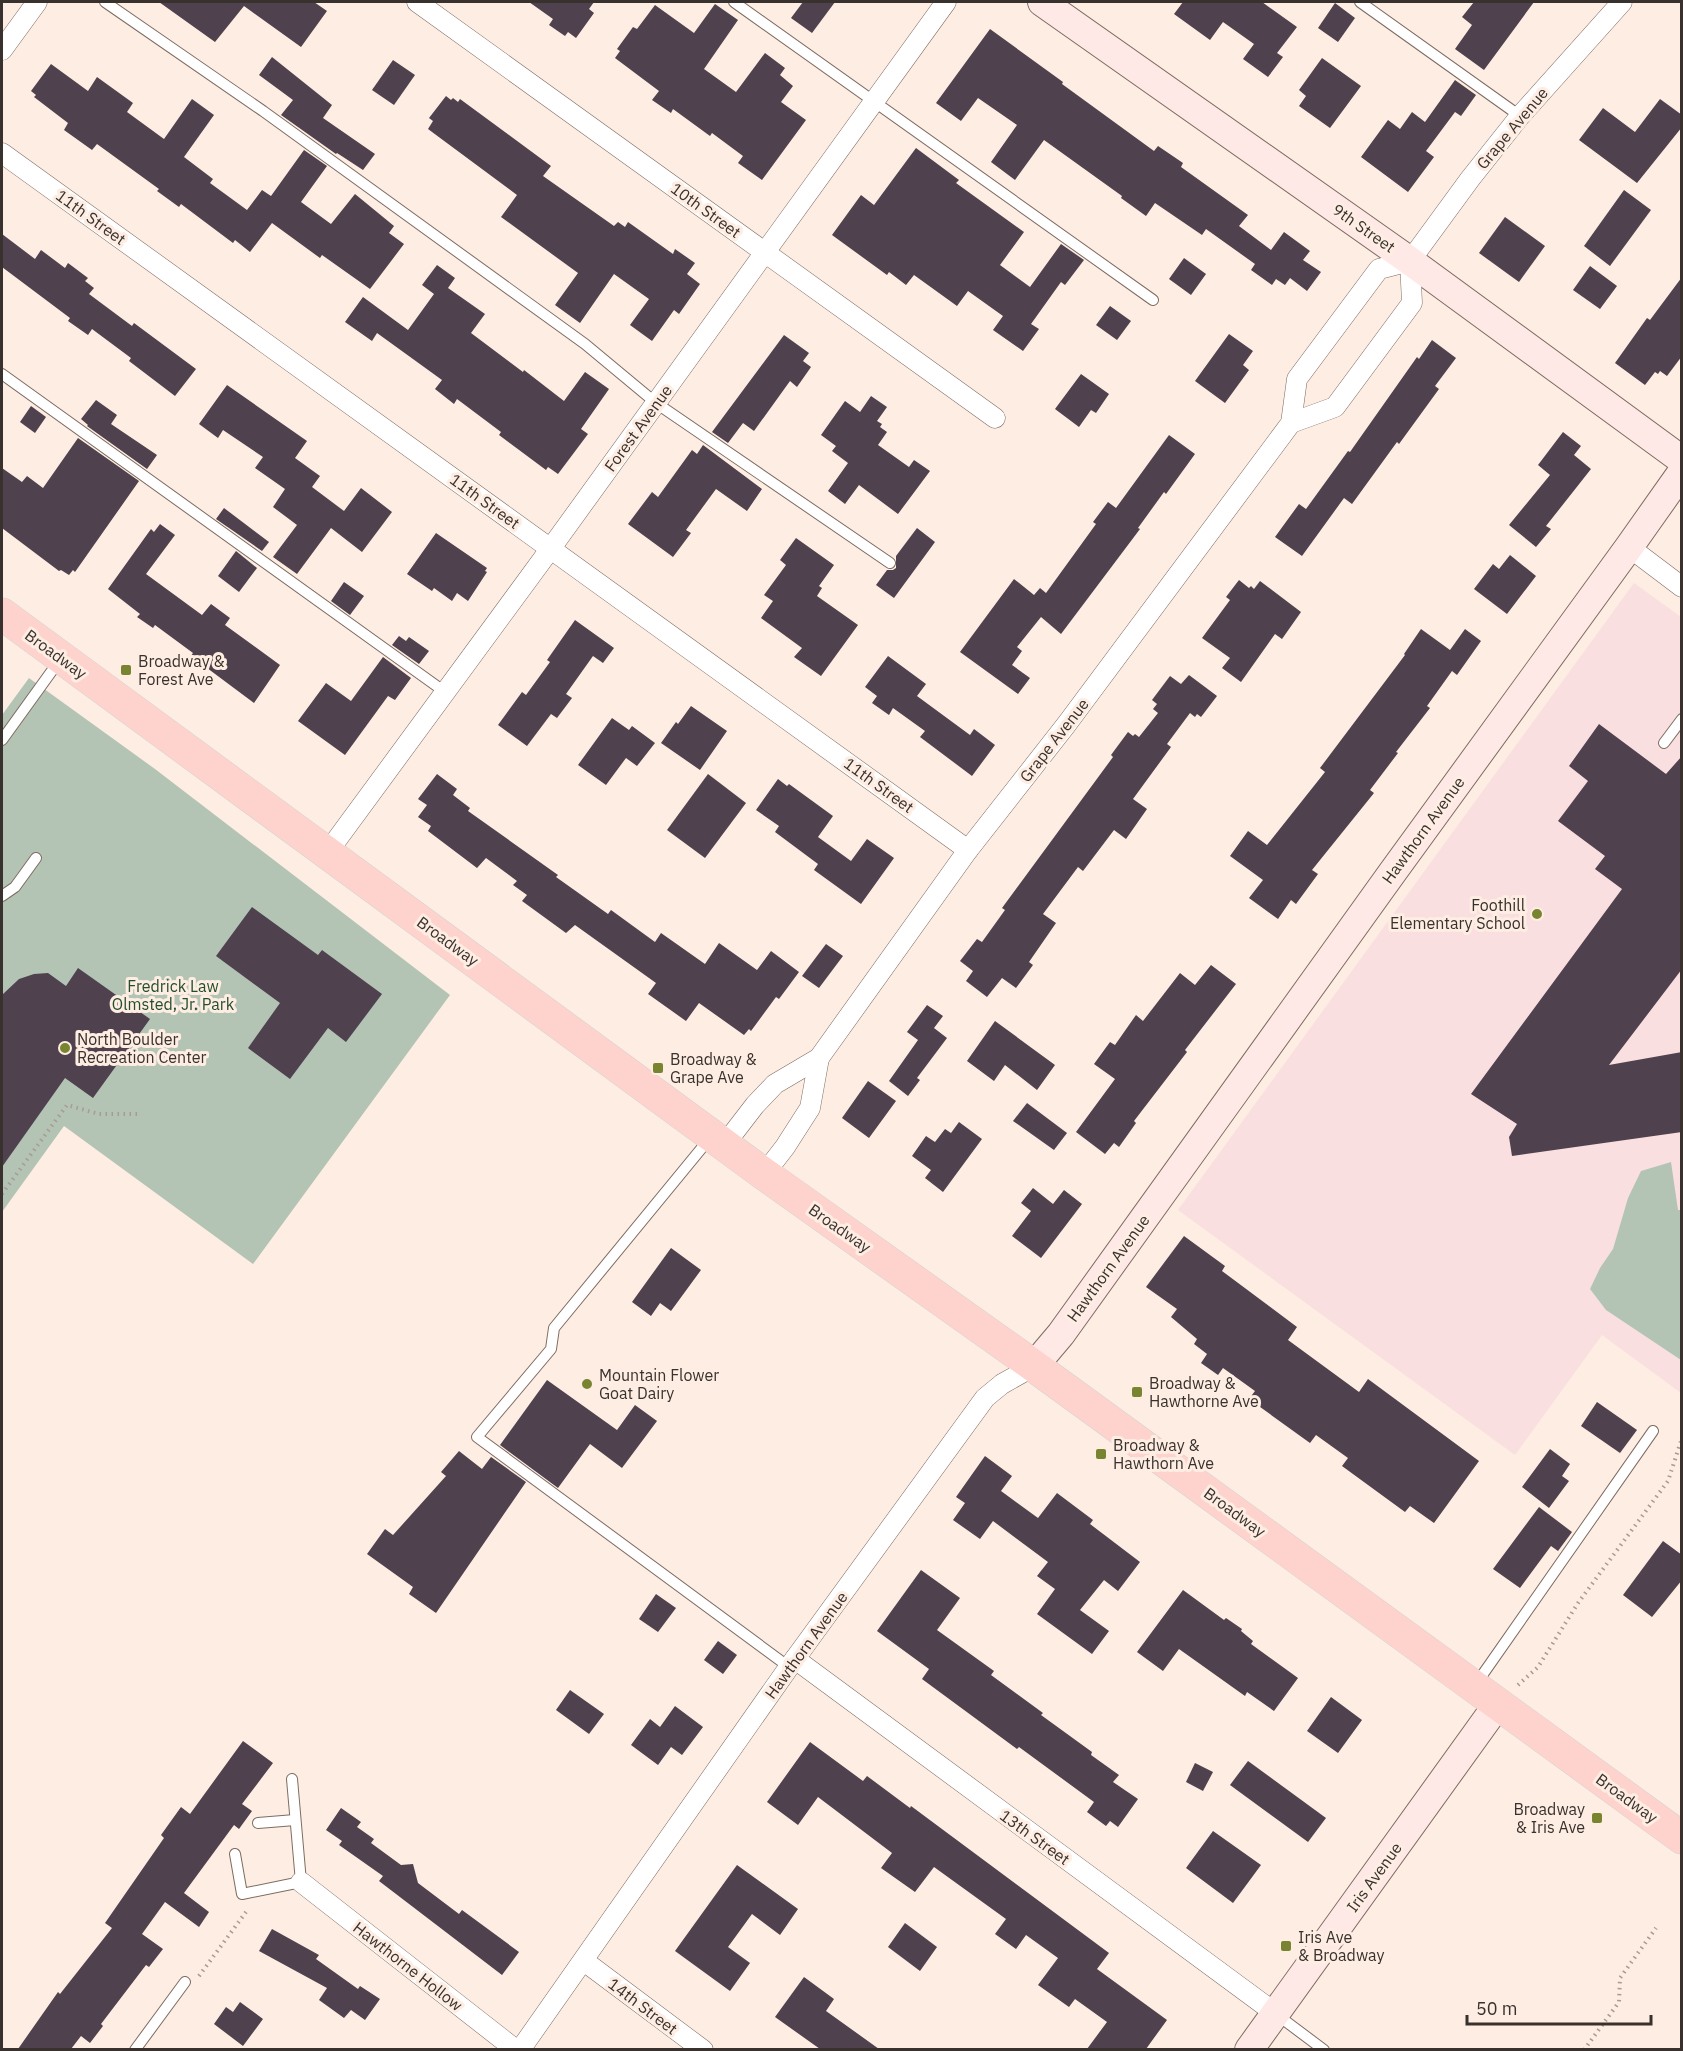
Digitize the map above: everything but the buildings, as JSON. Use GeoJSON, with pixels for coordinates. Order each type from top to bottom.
{"type":"FeatureCollection","features":[{"type":"Feature","properties":{"kind":"main road","name":"Broadway"},"geometry":{"type":"LineString","coordinates":[[2,614],[718,1140],[1034,1366],[1682,1838]]}},
{"type":"Feature","properties":{"kind":"street"},"geometry":{"type":"LineString","coordinates":[[2,50],[36,2]]}},
{"type":"Feature","properties":{"kind":"street","name":"10th Street"},"geometry":{"type":"LineString","coordinates":[[417,2],[995,418]]}},
{"type":"Feature","properties":{"kind":"street","name":"Forest Avenue"},"geometry":{"type":"LineString","coordinates":[[327,853],[946,2]]}},
{"type":"Feature","properties":{"kind":"street","name":"9th Street"},"geometry":{"type":"LineString","coordinates":[[1042,2],[1410,261],[1682,460]]}},
{"type":"Feature","properties":{"kind":"street","name":"Grape Avenue"},"geometry":{"type":"LineString","coordinates":[[718,1140],[775,1084],[819,1058],[968,850],[1066,725],[1291,423],[1297,379],[1379,269],[1410,261],[1520,116],[1622,2]]}},
{"type":"Feature","properties":{"kind":"street","name":"11th Street"},"geometry":{"type":"LineString","coordinates":[[2,153],[968,850]]}},
{"type":"Feature","properties":{"kind":"street"},"geometry":{"type":"LineString","coordinates":[[1291,423],[1335,407],[1412,303],[1410,261]]}},
{"type":"Feature","properties":{"kind":"street","name":"Hawthorn Avenue"},"geometry":{"type":"LineString","coordinates":[[518,2049],[584,1961],[792,1663],[985,1398],[1002,1384],[1034,1366],[1061,1334],[1682,472]]}},
{"type":"Feature","properties":{"kind":"street"},"geometry":{"type":"LineString","coordinates":[[1629,548],[1682,586]]}},
{"type":"Feature","properties":{"kind":"street","name":"Grape Avenue"},"geometry":{"type":"LineString","coordinates":[[764,1173],[786,1147],[810,1108],[819,1058]]}},
{"type":"Feature","properties":{"kind":"street","name":"13th Street"},"geometry":{"type":"LineString","coordinates":[[792,1663],[1275,2013]]}},
{"type":"Feature","properties":{"kind":"street","name":"Iris Avenue"},"geometry":{"type":"LineString","coordinates":[[1249,2049],[1486,1695]]}},
{"type":"Feature","properties":{"kind":"street","name":"Hawthorne Hollow"},"geometry":{"type":"LineString","coordinates":[[301,1882],[518,2049]]}},
{"type":"Feature","properties":{"kind":"street","name":"14th Street"},"geometry":{"type":"LineString","coordinates":[[584,1961],[703,2049]]}},
{"type":"Feature","properties":{"kind":"lane"},"geometry":{"type":"LineString","coordinates":[[105,2],[263,111],[566,330],[656,403],[890,563]]}},
{"type":"Feature","properties":{"kind":"lane"},"geometry":{"type":"LineString","coordinates":[[734,2],[1153,300]]}},
{"type":"Feature","properties":{"kind":"lane"},"geometry":{"type":"LineString","coordinates":[[1360,2],[1520,116]]}},
{"type":"Feature","properties":{"kind":"lane"},"geometry":{"type":"LineString","coordinates":[[2,374],[445,692]]}},
{"type":"Feature","properties":{"kind":"lane"},"geometry":{"type":"LineString","coordinates":[[2,740],[62,658]]}},
{"type":"Feature","properties":{"kind":"lane"},"geometry":{"type":"LineString","coordinates":[[1664,743],[1682,719]]}},
{"type":"Feature","properties":{"kind":"lane"},"geometry":{"type":"LineString","coordinates":[[2,896],[15,887],[36,858]]}},
{"type":"Feature","properties":{"kind":"lane"},"geometry":{"type":"LineString","coordinates":[[718,1140],[554,1329],[551,1349],[477,1437],[792,1663]]}},
{"type":"Feature","properties":{"kind":"lane"},"geometry":{"type":"LineString","coordinates":[[1486,1695],[1653,1431]]}},
{"type":"Feature","properties":{"kind":"lane"},"geometry":{"type":"LineString","coordinates":[[235,1854],[242,1894],[301,1882],[292,1779]]}},
{"type":"Feature","properties":{"kind":"lane"},"geometry":{"type":"LineString","coordinates":[[258,1822],[295,1820]]}},
{"type":"Feature","properties":{"kind":"lane"},"geometry":{"type":"LineString","coordinates":[[135,2049],[185,1982]]}},
{"type":"Feature","properties":{"kind":"lane"},"geometry":{"type":"LineString","coordinates":[[1275,2013],[1324,2049]]}},
{"type":"Feature","properties":{"kind":"path"},"geometry":{"type":"LineString","coordinates":[[2,1194],[67,1105],[99,1114],[140,1114]]}},
{"type":"Feature","properties":{"kind":"path"},"geometry":{"type":"LineString","coordinates":[[1486,1695],[1538,1667],[1578,1603],[1668,1481],[1682,1438]]}},
{"type":"Feature","properties":{"kind":"path"},"geometry":{"type":"LineString","coordinates":[[185,1982],[195,1980],[246,1911],[242,1894]]}},
{"type":"Feature","properties":{"kind":"path"},"geometry":{"type":"LineString","coordinates":[[1584,2049],[1619,2002],[1620,1978],[1656,1928]]}},
{"type":"Feature","properties":{"kind":"shaded area","name":"Foothill Elementary School"},"geometry":{"type":"Polygon","coordinates":[[[1634,583],[1681,617],[1681,1393],[1602,1335],[1515,1455],[1178,1210],[1634,583]]]}},
{"type":"Feature","properties":{"kind":"green space","name":"Fredrick Law Olmsted, Jr. Park"},"geometry":{"type":"Polygon","coordinates":[[[29,678],[155,769],[450,995],[253,1264],[64,1126],[2,1212],[2,715],[29,678]]]}},
{"type":"Feature","properties":{"kind":"green space"},"geometry":{"type":"Polygon","coordinates":[[[1671,1162],[1678,1210],[1681,1210],[1681,1360],[1606,1310],[1590,1289],[1613,1249],[1628,1198],[1641,1171],[1671,1162]]]}},
{"type":"Feature","properties":{"kind":"place","name":"Broadway & Forest Ave"},"geometry":{"type":"Point","coordinates":[126,670]}},
{"type":"Feature","properties":{"kind":"place","name":"Foothill Elementary School"},"geometry":{"type":"Point","coordinates":[1537,914]}},
{"type":"Feature","properties":{"kind":"place","name":"North Boulder Recreation Center"},"geometry":{"type":"Point","coordinates":[65,1048]}},
{"type":"Feature","properties":{"kind":"place","name":"Broadway & Grape Ave"},"geometry":{"type":"Point","coordinates":[658,1068]}},
{"type":"Feature","properties":{"kind":"place","name":"Mountain Flower Goat Dairy"},"geometry":{"type":"Point","coordinates":[587,1384]}},
{"type":"Feature","properties":{"kind":"place","name":"Broadway & Hawthorne Ave"},"geometry":{"type":"Point","coordinates":[1137,1392]}},
{"type":"Feature","properties":{"kind":"place","name":"Broadway & Hawthorn Ave"},"geometry":{"type":"Point","coordinates":[1101,1454]}},
{"type":"Feature","properties":{"kind":"place","name":"Broadway & Iris Ave"},"geometry":{"type":"Point","coordinates":[1597,1818]}},
{"type":"Feature","properties":{"kind":"place","name":"Iris Ave & Broadway"},"geometry":{"type":"Point","coordinates":[1286,1946]}}]}
